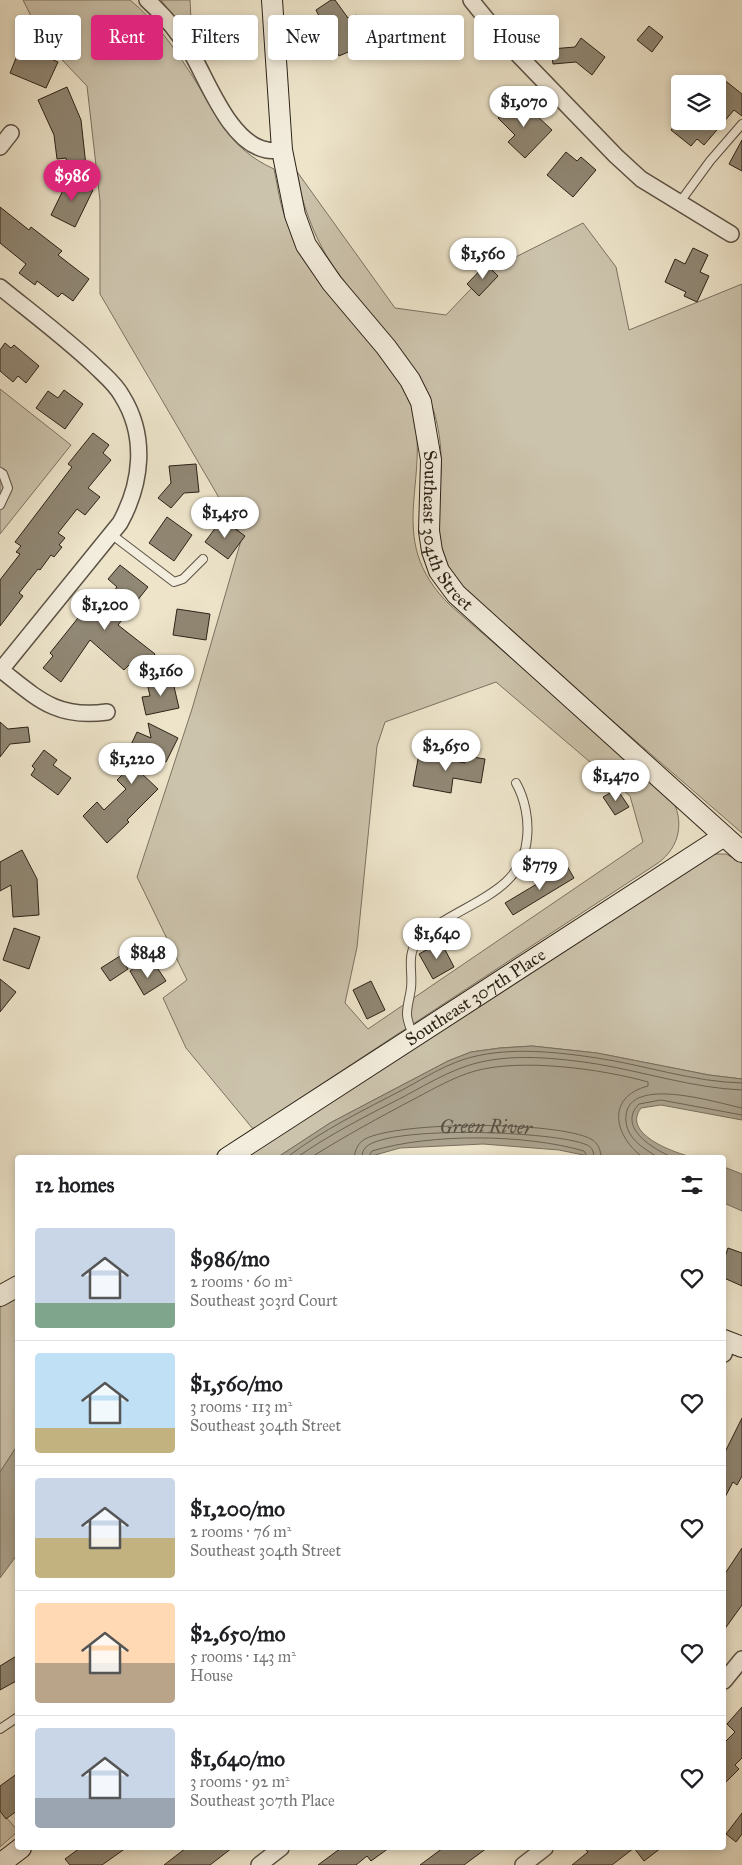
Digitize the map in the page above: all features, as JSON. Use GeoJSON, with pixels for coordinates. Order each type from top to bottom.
{"type":"FeatureCollection","features":[{"type":"Feature","properties":{"kind":"street"},"geometry":{"type":"LineString","coordinates":[[147,0],[176,31],[193,56],[218,105],[231,124],[248,141],[265,150],[282,150]]}},
{"type":"Feature","properties":{"kind":"street","name":"Southeast 304th Street"},"geometry":{"type":"LineString","coordinates":[[272,0],[282,150],[295,215],[306,245],[332,283],[391,354],[410,380],[421,402],[431,460],[429,531],[432,551],[439,571],[456,594],[742,852]]}},
{"type":"Feature","properties":{"kind":"street"},"geometry":{"type":"LineString","coordinates":[[471,0],[501,37],[616,156],[641,179],[737,234]]}},
{"type":"Feature","properties":{"kind":"street"},"geometry":{"type":"LineString","coordinates":[[0,147],[11,133]]}},
{"type":"Feature","properties":{"kind":"street"},"geometry":{"type":"LineString","coordinates":[[0,287],[111,380],[122,396],[133,418],[138,440],[139,462],[136,483],[126,512],[112,534],[0,671],[52,707],[76,714],[107,712]]}},
{"type":"Feature","properties":{"kind":"street","name":"Southeast 307th Place"},"geometry":{"type":"LineString","coordinates":[[232,1155],[724,836]]}},
{"type":"Feature","properties":{"kind":"street"},"geometry":{"type":"LineString","coordinates":[[0,1296],[15,1288]]}},
{"type":"Feature","properties":{"kind":"street"},"geometry":{"type":"LineString","coordinates":[[726,1679],[742,1659]]}},
{"type":"Feature","properties":{"kind":"street"},"geometry":{"type":"LineString","coordinates":[[0,1864],[18,1850]]}},
{"type":"Feature","properties":{"kind":"street"},"geometry":{"type":"LineString","coordinates":[[259,1865],[278,1850]]}},
{"type":"Feature","properties":{"kind":"street"},"geometry":{"type":"LineString","coordinates":[[523,1865],[542,1850]]}},
{"type":"Feature","properties":{"kind":"lane"},"geometry":{"type":"LineString","coordinates":[[680,202],[710,161],[742,124]]}},
{"type":"Feature","properties":{"kind":"lane"},"geometry":{"type":"LineString","coordinates":[[0,472],[3,474],[8,488],[0,505]]}},
{"type":"Feature","properties":{"kind":"lane"},"geometry":{"type":"LineString","coordinates":[[112,534],[174,582],[183,580],[203,559]]}},
{"type":"Feature","properties":{"kind":"lane"},"geometry":{"type":"LineString","coordinates":[[413,1036],[407,1016],[411,987],[410,960],[418,940],[451,916],[490,895],[512,877],[521,866],[526,849],[528,831],[525,807],[516,783]]}},
{"type":"Feature","properties":{"kind":"lane"},"geometry":{"type":"LineString","coordinates":[[0,1729],[15,1719]]}},
{"type":"Feature","properties":{"kind":"shaded area"},"geometry":{"type":"Polygon","coordinates":[[[23,0],[130,0],[146,15],[91,15],[91,60],[163,60],[163,34],[173,47],[173,60],[181,60],[217,118],[235,141],[258,161],[274,169],[283,211],[290,228],[379,345],[409,399],[416,427],[417,454],[413,530],[418,555],[430,580],[451,606],[671,797],[678,815],[678,833],[675,841],[665,857],[658,863],[253,1129],[186,1048],[163,998],[187,980],[137,877],[192,709],[242,537],[100,294],[100,201],[87,86],[62,60],[81,60],[81,15],[30,15],[23,0]],[[496,682],[385,722],[377,746],[357,947],[345,1003],[368,1029],[643,842],[630,796],[496,682]]]}},
{"type":"Feature","properties":{"kind":"shaded area"},"geometry":{"type":"Polygon","coordinates":[[[161,0],[190,0],[191,15],[173,16],[161,0]]]}},
{"type":"Feature","properties":{"kind":"shaded area"},"geometry":{"type":"Polygon","coordinates":[[[293,166],[395,308],[446,315],[488,271],[583,223],[616,267],[629,330],[742,284],[742,833],[457,586],[442,555],[439,541],[441,453],[437,425],[429,398],[410,362],[346,283],[326,255],[309,218],[293,166]]]}},
{"type":"Feature","properties":{"kind":"shaded area"},"geometry":{"type":"Polygon","coordinates":[[[0,389],[71,445],[0,534],[0,389]]]}},
{"type":"Feature","properties":{"kind":"shaded area"},"geometry":{"type":"Polygon","coordinates":[[[713,854],[726,854],[742,863],[742,1079],[709,1075],[597,1053],[532,1046],[471,1052],[448,1061],[330,1123],[281,1155],[233,1155],[713,854]]]}},
{"type":"Feature","properties":{"kind":"shaded area"},"geometry":{"type":"Polygon","coordinates":[[[15,1291],[15,1449],[0,1472],[0,1302],[15,1291]]]}},
{"type":"Feature","properties":{"kind":"shaded area"},"geometry":{"type":"Polygon","coordinates":[[[0,1810],[15,1828],[15,1834],[0,1847],[0,1810]]]}},
{"type":"Feature","properties":{"kind":"water","name":"Green River"},"geometry":{"type":"Polygon","coordinates":[[[532,1046],[597,1053],[709,1075],[742,1079],[742,1120],[661,1105],[641,1108],[637,1117],[638,1126],[644,1134],[663,1147],[686,1155],[583,1155],[559,1150],[483,1144],[400,1148],[375,1155],[281,1155],[330,1123],[448,1061],[471,1052],[532,1046]]]}},
{"type":"Feature","properties":{"kind":"water"},"geometry":{"type":"Polygon","coordinates":[[[726,1168],[742,1174],[742,1211],[726,1204],[726,1168]]]}},
{"type":"Feature","properties":{"kind":"water"},"geometry":{"type":"Polygon","coordinates":[[[15,1449],[15,1558],[0,1578],[0,1472],[15,1449]]]}},
{"type":"Feature","properties":{"kind":"building"},"geometry":{"type":"Polygon","coordinates":[[[331,0],[335,0],[348,18],[348,52],[339,56],[338,54],[338,15],[318,15],[316,10],[331,0]]]}},
{"type":"Feature","properties":{"kind":"building"},"geometry":{"type":"Polygon","coordinates":[[[649,26],[663,37],[652,52],[637,40],[649,26]]]}},
{"type":"Feature","properties":{"kind":"building"},"geometry":{"type":"Polygon","coordinates":[[[581,38],[605,57],[592,75],[576,62],[553,64],[552,60],[559,60],[559,48],[575,47],[581,38]]]}},
{"type":"Feature","properties":{"kind":"building"},"geometry":{"type":"Polygon","coordinates":[[[15,60],[53,60],[58,62],[46,88],[10,73],[15,60]]]}},
{"type":"Feature","properties":{"kind":"building"},"geometry":{"type":"Polygon","coordinates":[[[726,81],[742,94],[742,116],[734,110],[726,119],[726,81]]]}},
{"type":"Feature","properties":{"kind":"building"},"geometry":{"type":"Polygon","coordinates":[[[67,87],[81,120],[86,166],[68,169],[66,158],[57,159],[54,135],[38,100],[67,87]]]}},
{"type":"Feature","properties":{"kind":"building"},"geometry":{"type":"Polygon","coordinates":[[[518,98],[552,130],[525,158],[508,142],[515,135],[498,118],[518,98]]]}},
{"type":"Feature","properties":{"kind":"building"},"geometry":{"type":"Polygon","coordinates":[[[671,130],[717,130],[704,145],[697,139],[691,146],[671,130]]]}},
{"type":"Feature","properties":{"kind":"building"},"geometry":{"type":"Polygon","coordinates":[[[742,140],[742,171],[729,164],[742,140]]]}},
{"type":"Feature","properties":{"kind":"building"},"geometry":{"type":"Polygon","coordinates":[[[566,152],[577,161],[581,157],[596,170],[573,197],[547,175],[566,152]]]}},
{"type":"Feature","properties":{"kind":"building"},"geometry":{"type":"Polygon","coordinates":[[[69,178],[93,190],[75,227],[51,215],[69,178]]]}},
{"type":"Feature","properties":{"kind":"building"},"geometry":{"type":"Polygon","coordinates":[[[0,207],[29,230],[31,227],[62,251],[58,255],[89,279],[73,301],[62,293],[58,297],[37,281],[35,285],[19,273],[26,264],[0,243],[0,207]]]}},
{"type":"Feature","properties":{"kind":"building"},"geometry":{"type":"Polygon","coordinates":[[[693,248],[708,255],[700,272],[709,276],[697,302],[684,296],[686,292],[665,282],[675,259],[685,264],[693,248]]]}},
{"type":"Feature","properties":{"kind":"building"},"geometry":{"type":"Polygon","coordinates":[[[486,264],[498,276],[479,296],[467,284],[486,264]]]}},
{"type":"Feature","properties":{"kind":"building"},"geometry":{"type":"Polygon","coordinates":[[[5,343],[11,348],[14,345],[39,366],[26,383],[18,376],[13,382],[0,371],[0,350],[5,343]]]}},
{"type":"Feature","properties":{"kind":"building"},"geometry":{"type":"Polygon","coordinates":[[[64,390],[83,404],[65,429],[36,408],[48,391],[58,398],[64,390]]]}},
{"type":"Feature","properties":{"kind":"building"},"geometry":{"type":"Polygon","coordinates":[[[93,433],[109,445],[103,453],[111,460],[88,488],[100,497],[85,515],[77,509],[58,533],[65,538],[59,545],[62,547],[54,557],[51,555],[19,593],[23,596],[0,626],[0,580],[20,554],[16,552],[21,546],[15,542],[72,467],[68,464],[93,433]]]}},
{"type":"Feature","properties":{"kind":"building"},"geometry":{"type":"Polygon","coordinates":[[[196,464],[199,492],[184,493],[171,508],[158,498],[171,483],[169,466],[196,464]]]}},
{"type":"Feature","properties":{"kind":"building"},"geometry":{"type":"Polygon","coordinates":[[[167,517],[192,535],[174,561],[149,543],[167,517]]]}},
{"type":"Feature","properties":{"kind":"building"},"geometry":{"type":"Polygon","coordinates":[[[222,519],[245,536],[228,559],[205,542],[222,519]]]}},
{"type":"Feature","properties":{"kind":"building"},"geometry":{"type":"Polygon","coordinates":[[[120,565],[148,587],[118,625],[155,654],[140,674],[129,665],[124,670],[90,640],[61,682],[43,668],[53,656],[50,653],[86,608],[95,615],[117,587],[108,579],[120,565]]]}},
{"type":"Feature","properties":{"kind":"building"},"geometry":{"type":"Polygon","coordinates":[[[177,609],[210,614],[206,640],[173,635],[177,609]]]}},
{"type":"Feature","properties":{"kind":"building"},"geometry":{"type":"Polygon","coordinates":[[[172,678],[179,708],[146,715],[142,697],[150,696],[147,683],[172,678]]]}},
{"type":"Feature","properties":{"kind":"building"},"geometry":{"type":"Polygon","coordinates":[[[0,722],[8,729],[28,727],[30,742],[10,744],[0,757],[0,722]]]}},
{"type":"Feature","properties":{"kind":"building"},"geometry":{"type":"Polygon","coordinates":[[[148,723],[178,738],[166,762],[149,754],[140,772],[158,789],[127,820],[129,822],[107,843],[83,816],[97,802],[104,810],[126,789],[117,780],[140,757],[128,751],[137,732],[151,738],[148,723]]]}},
{"type":"Feature","properties":{"kind":"building"},"geometry":{"type":"Polygon","coordinates":[[[44,750],[57,760],[53,765],[71,778],[58,795],[31,775],[35,769],[32,766],[44,750]]]}},
{"type":"Feature","properties":{"kind":"building"},"geometry":{"type":"Polygon","coordinates":[[[419,754],[465,763],[466,756],[485,759],[481,783],[453,778],[451,793],[413,786],[419,754]]]}},
{"type":"Feature","properties":{"kind":"building"},"geometry":{"type":"Polygon","coordinates":[[[596,771],[604,777],[598,786],[589,779],[596,771]]]}},
{"type":"Feature","properties":{"kind":"building"},"geometry":{"type":"Polygon","coordinates":[[[617,789],[629,807],[615,815],[603,797],[617,789]]]}},
{"type":"Feature","properties":{"kind":"building"},"geometry":{"type":"Polygon","coordinates":[[[22,850],[37,879],[39,915],[13,917],[11,885],[0,891],[0,862],[22,850]]]}},
{"type":"Feature","properties":{"kind":"building"},"geometry":{"type":"Polygon","coordinates":[[[567,866],[574,878],[513,915],[505,903],[567,866]]]}},
{"type":"Feature","properties":{"kind":"building"},"geometry":{"type":"Polygon","coordinates":[[[14,928],[40,937],[29,969],[3,960],[14,928]]]}},
{"type":"Feature","properties":{"kind":"building"},"geometry":{"type":"Polygon","coordinates":[[[441,942],[454,967],[433,979],[419,954],[441,942]]]}},
{"type":"Feature","properties":{"kind":"building"},"geometry":{"type":"Polygon","coordinates":[[[120,956],[128,969],[110,981],[101,968],[120,956]]]}},
{"type":"Feature","properties":{"kind":"building"},"geometry":{"type":"Polygon","coordinates":[[[140,964],[145,972],[156,966],[166,981],[144,995],[130,971],[140,964]]]}},
{"type":"Feature","properties":{"kind":"building"},"geometry":{"type":"Polygon","coordinates":[[[0,979],[16,992],[0,1012],[0,979]]]}},
{"type":"Feature","properties":{"kind":"building"},"geometry":{"type":"Polygon","coordinates":[[[371,981],[385,1010],[367,1019],[353,990],[371,981]]]}},
{"type":"Feature","properties":{"kind":"building"},"geometry":{"type":"Polygon","coordinates":[[[728,1248],[742,1253],[742,1286],[726,1279],[726,1254],[728,1248]]]}},
{"type":"Feature","properties":{"kind":"building"},"geometry":{"type":"Polygon","coordinates":[[[742,1418],[742,1476],[737,1485],[733,1482],[726,1495],[726,1450],[742,1418]]]}},
{"type":"Feature","properties":{"kind":"building"},"geometry":{"type":"Polygon","coordinates":[[[742,1548],[742,1605],[726,1627],[726,1572],[742,1548]]]}},
{"type":"Feature","properties":{"kind":"building"},"geometry":{"type":"Polygon","coordinates":[[[15,1657],[15,1682],[0,1690],[0,1666],[15,1657]]]}},
{"type":"Feature","properties":{"kind":"building"},"geometry":{"type":"Polygon","coordinates":[[[742,1707],[742,1758],[735,1765],[739,1769],[726,1782],[726,1741],[735,1732],[727,1724],[742,1707]]]}},
{"type":"Feature","properties":{"kind":"building"},"geometry":{"type":"Polygon","coordinates":[[[15,1775],[15,1812],[6,1819],[0,1811],[0,1786],[15,1775]]]}},
{"type":"Feature","properties":{"kind":"building"},"geometry":{"type":"Polygon","coordinates":[[[742,1813],[742,1834],[736,1842],[726,1834],[742,1813]]]}},
{"type":"Feature","properties":{"kind":"building"},"geometry":{"type":"Polygon","coordinates":[[[77,1850],[123,1850],[102,1865],[70,1865],[65,1859],[77,1850]]]}},
{"type":"Feature","properties":{"kind":"building"},"geometry":{"type":"Polygon","coordinates":[[[183,1850],[229,1850],[210,1865],[164,1865],[183,1850]]]}},
{"type":"Feature","properties":{"kind":"building"},"geometry":{"type":"Polygon","coordinates":[[[338,1850],[386,1850],[371,1861],[367,1856],[356,1865],[318,1865],[338,1850]]]}},
{"type":"Feature","properties":{"kind":"building"},"geometry":{"type":"Polygon","coordinates":[[[440,1850],[484,1850],[464,1865],[420,1865],[440,1850]]]}},
{"type":"Feature","properties":{"kind":"building"},"geometry":{"type":"Polygon","coordinates":[[[586,1850],[631,1850],[612,1865],[572,1865],[588,1852],[586,1850]]]}},
{"type":"Feature","properties":{"kind":"building"},"geometry":{"type":"Polygon","coordinates":[[[636,1850],[658,1850],[644,1861],[636,1850]]]}}]}
